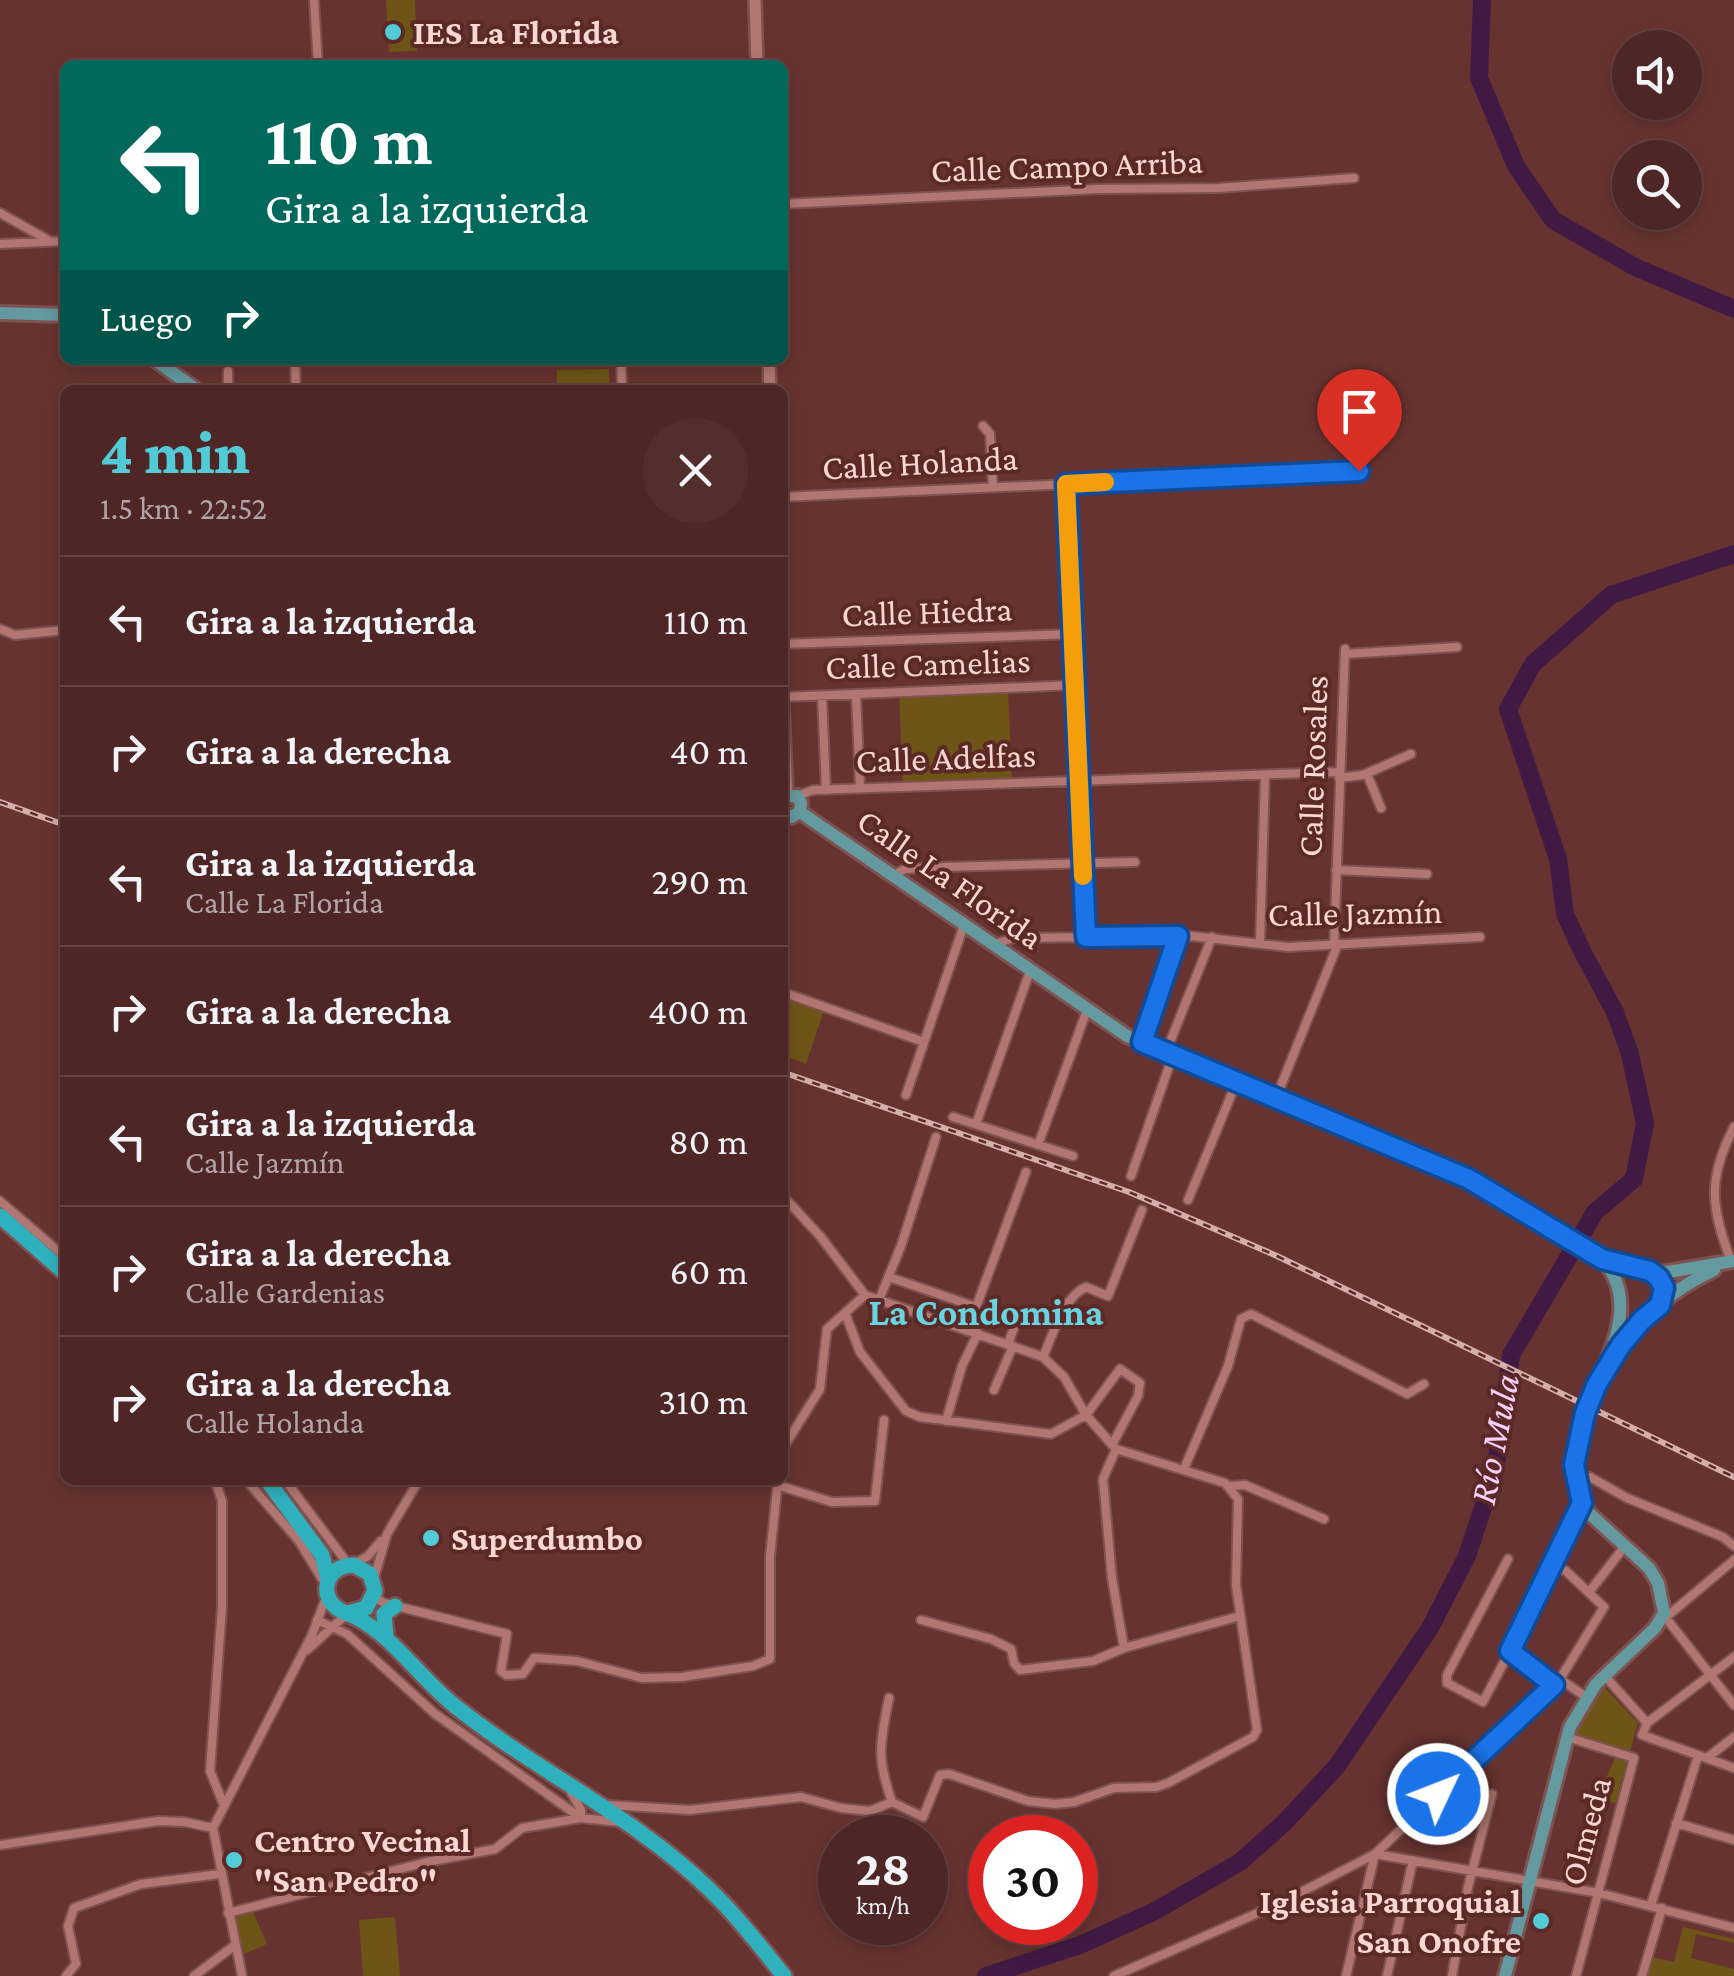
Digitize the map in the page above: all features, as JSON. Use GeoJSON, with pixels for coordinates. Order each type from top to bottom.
{"type":"FeatureCollection","features":[{"type":"Feature","properties":{"kind":"highway"},"geometry":{"type":"LineString","coordinates":[[0,1216],[60,1269]]}},
{"type":"Feature","properties":{"kind":"highway"},"geometry":{"type":"LineString","coordinates":[[271,1485],[331,1557],[366,1570],[374,1592],[373,1615],[382,1635]]}},
{"type":"Feature","properties":{"kind":"highway"},"geometry":{"type":"LineString","coordinates":[[309,1534],[325,1562],[332,1606],[382,1635],[455,1707],[657,1846],[708,1888],[784,1976]]}},
{"type":"Feature","properties":{"kind":"highway"},"geometry":{"type":"LineString","coordinates":[[327,1588],[336,1569],[349,1564]]}},
{"type":"Feature","properties":{"kind":"highway"},"geometry":{"type":"LineString","coordinates":[[348,1613],[362,1611],[374,1592]]}},
{"type":"Feature","properties":{"kind":"highway"},"geometry":{"type":"LineString","coordinates":[[382,1635],[387,1610],[394,1606]]}},
{"type":"Feature","properties":{"kind":"main road"},"geometry":{"type":"LineString","coordinates":[[0,313],[60,315]]}},
{"type":"Feature","properties":{"kind":"main road"},"geometry":{"type":"LineString","coordinates":[[161,365],[190,385]]}},
{"type":"Feature","properties":{"kind":"main road"},"geometry":{"type":"LineString","coordinates":[[788,816],[800,812],[801,803],[789,796]]}},
{"type":"Feature","properties":{"kind":"main road","name":"Calle La Florida"},"geometry":{"type":"LineString","coordinates":[[800,812],[1087,1010],[1142,1042],[1469,1179],[1602,1259],[1672,1273],[1728,1262]]}},
{"type":"Feature","properties":{"kind":"main road"},"geometry":{"type":"LineString","coordinates":[[1602,1259],[1617,1279],[1620,1296],[1634,1314],[1656,1309]]}},
{"type":"Feature","properties":{"kind":"main road"},"geometry":{"type":"LineString","coordinates":[[1597,1384],[1628,1335],[1656,1309],[1728,1262]]}},
{"type":"Feature","properties":{"kind":"main road"},"geometry":{"type":"LineString","coordinates":[[1505,1976],[1567,1737],[1586,1697],[1604,1675],[1663,1620],[1664,1603],[1649,1568],[1582,1503],[1576,1483],[1576,1441],[1617,1330],[1620,1296],[1627,1274],[1644,1270],[1659,1278],[1664,1288],[1656,1309]]}},
{"type":"Feature","properties":{"kind":"street"},"geometry":{"type":"LineString","coordinates":[[314,0],[318,60]]}},
{"type":"Feature","properties":{"kind":"street"},"geometry":{"type":"LineString","coordinates":[[755,0],[757,60]]}},
{"type":"Feature","properties":{"kind":"street","name":"Calle Campo Arriba"},"geometry":{"type":"LineString","coordinates":[[788,204],[1100,189],[1218,188],[1354,178]]}},
{"type":"Feature","properties":{"kind":"street"},"geometry":{"type":"LineString","coordinates":[[0,213],[52,242]]}},
{"type":"Feature","properties":{"kind":"street"},"geometry":{"type":"LineString","coordinates":[[0,244],[60,241]]}},
{"type":"Feature","properties":{"kind":"street"},"geometry":{"type":"LineString","coordinates":[[228,371],[228,385]]}},
{"type":"Feature","properties":{"kind":"street"},"geometry":{"type":"LineString","coordinates":[[982,426],[990,434],[994,488]]}},
{"type":"Feature","properties":{"kind":"street","name":"Calle Holanda"},"geometry":{"type":"LineString","coordinates":[[788,497],[1359,471]]}},
{"type":"Feature","properties":{"kind":"street"},"geometry":{"type":"LineString","coordinates":[[1066,484],[1086,937]]}},
{"type":"Feature","properties":{"kind":"street"},"geometry":{"type":"LineString","coordinates":[[0,629],[15,635],[60,630]]}},
{"type":"Feature","properties":{"kind":"street","name":"Calle Hiedra"},"geometry":{"type":"LineString","coordinates":[[788,644],[1073,634]]}},
{"type":"Feature","properties":{"kind":"street","name":"Calle Rosales"},"geometry":{"type":"LineString","coordinates":[[1276,1098],[1336,944],[1345,651],[1457,647]]}},
{"type":"Feature","properties":{"kind":"street","name":"Calle Camelias"},"geometry":{"type":"LineString","coordinates":[[788,694],[1076,685]]}},
{"type":"Feature","properties":{"kind":"street"},"geometry":{"type":"LineString","coordinates":[[856,694],[860,788]]}},
{"type":"Feature","properties":{"kind":"street"},"geometry":{"type":"LineString","coordinates":[[822,696],[826,790]]}},
{"type":"Feature","properties":{"kind":"street","name":"Calle Adelfas"},"geometry":{"type":"LineString","coordinates":[[789,796],[860,788],[1367,774],[1411,754]]}},
{"type":"Feature","properties":{"kind":"street"},"geometry":{"type":"LineString","coordinates":[[1367,774],[1382,808]]}},
{"type":"Feature","properties":{"kind":"street"},"geometry":{"type":"LineString","coordinates":[[1260,943],[1265,776]]}},
{"type":"Feature","properties":{"kind":"street"},"geometry":{"type":"LineString","coordinates":[[892,876],[905,869],[1135,862]]}},
{"type":"Feature","properties":{"kind":"street"},"geometry":{"type":"LineString","coordinates":[[1336,870],[1428,874]]}},
{"type":"Feature","properties":{"kind":"street"},"geometry":{"type":"LineString","coordinates":[[906,1095],[964,925]]}},
{"type":"Feature","properties":{"kind":"street"},"geometry":{"type":"LineString","coordinates":[[1142,1042],[1178,936]]}},
{"type":"Feature","properties":{"kind":"street","name":"Calle Jazmín"},"geometry":{"type":"LineString","coordinates":[[993,945],[1013,938],[1178,936],[1288,947],[1480,937]]}},
{"type":"Feature","properties":{"kind":"street"},"geometry":{"type":"LineString","coordinates":[[1131,1176],[1212,937]]}},
{"type":"Feature","properties":{"kind":"street"},"geometry":{"type":"LineString","coordinates":[[976,1124],[1030,970]]}},
{"type":"Feature","properties":{"kind":"street"},"geometry":{"type":"LineString","coordinates":[[788,994],[924,1042]]}},
{"type":"Feature","properties":{"kind":"street"},"geometry":{"type":"LineString","coordinates":[[1038,1145],[1087,1010]]}},
{"type":"Feature","properties":{"kind":"street"},"geometry":{"type":"LineString","coordinates":[[1188,1200],[1237,1081]]}},
{"type":"Feature","properties":{"kind":"street"},"geometry":{"type":"LineString","coordinates":[[953,1117],[1073,1156]]}},
{"type":"Feature","properties":{"kind":"street"},"geometry":{"type":"LineString","coordinates":[[1728,1262],[1715,1214],[1714,1183],[1734,1127]]}},
{"type":"Feature","properties":{"kind":"street"},"geometry":{"type":"LineString","coordinates":[[879,1300],[936,1137]]}},
{"type":"Feature","properties":{"kind":"street"},"geometry":{"type":"LineString","coordinates":[[968,1329],[1026,1172]]}},
{"type":"Feature","properties":{"kind":"street"},"geometry":{"type":"LineString","coordinates":[[0,1201],[60,1253]]}},
{"type":"Feature","properties":{"kind":"street"},"geometry":{"type":"LineString","coordinates":[[788,1202],[831,1249],[865,1295],[1043,1357],[1064,1377],[1086,1415],[1114,1447],[1228,1486],[1245,1485],[1324,1519]]}},
{"type":"Feature","properties":{"kind":"street"},"geometry":{"type":"LineString","coordinates":[[1043,1357],[1059,1320],[1079,1290],[1086,1287],[1108,1296],[1142,1210]]}},
{"type":"Feature","properties":{"kind":"street"},"geometry":{"type":"LineString","coordinates":[[889,1277],[976,1307]]}},
{"type":"Feature","properties":{"kind":"street"},"geometry":{"type":"LineString","coordinates":[[906,1308],[914,1286]]}},
{"type":"Feature","properties":{"kind":"street"},"geometry":{"type":"LineString","coordinates":[[788,1440],[820,1389],[827,1329],[865,1295]]}},
{"type":"Feature","properties":{"kind":"street"},"geometry":{"type":"LineString","coordinates":[[994,1390],[1020,1312]]}},
{"type":"Feature","properties":{"kind":"street"},"geometry":{"type":"LineString","coordinates":[[845,1313],[860,1352],[906,1411],[920,1418],[1051,1434],[1086,1415],[1120,1368],[1140,1382],[1138,1396],[1103,1479],[1112,1578],[1124,1648]]}},
{"type":"Feature","properties":{"kind":"street"},"geometry":{"type":"LineString","coordinates":[[1184,1468],[1228,1366],[1241,1319],[1250,1314],[1407,1394],[1424,1384]]}},
{"type":"Feature","properties":{"kind":"street"},"geometry":{"type":"LineString","coordinates":[[946,1421],[962,1366],[978,1333]]}},
{"type":"Feature","properties":{"kind":"street"},"geometry":{"type":"LineString","coordinates":[[784,1485],[832,1502],[875,1500],[884,1420]]}},
{"type":"Feature","properties":{"kind":"street"},"geometry":{"type":"LineString","coordinates":[[1576,1483],[1590,1477],[1627,1498],[1724,1537],[1734,1546]]}},
{"type":"Feature","properties":{"kind":"street"},"geometry":{"type":"LineString","coordinates":[[217,1485],[222,1501],[222,1608],[210,1771],[224,1803]]}},
{"type":"Feature","properties":{"kind":"street"},"geometry":{"type":"LineString","coordinates":[[242,1976],[213,1828],[317,1620],[327,1588],[299,1541],[250,1485]]}},
{"type":"Feature","properties":{"kind":"street"},"geometry":{"type":"LineString","coordinates":[[289,1485],[349,1564],[368,1556],[387,1534]]}},
{"type":"Feature","properties":{"kind":"street"},"geometry":{"type":"LineString","coordinates":[[416,1485],[387,1534],[375,1566],[374,1592],[394,1606],[507,1634],[501,1671],[506,1675],[523,1674],[534,1658],[577,1661],[642,1678],[682,1677],[754,1666],[770,1659],[770,1557],[778,1485]]}},
{"type":"Feature","properties":{"kind":"street"},"geometry":{"type":"LineString","coordinates":[[889,1698],[879,1752],[881,1770],[892,1802],[923,1817],[940,1776],[949,1774],[1028,1800],[1074,1802],[1114,1788],[1168,1783],[1252,1737],[1257,1730],[1240,1616],[1235,1539],[1238,1499],[1228,1486]]}},
{"type":"Feature","properties":{"kind":"street"},"geometry":{"type":"LineString","coordinates":[[1508,1559],[1447,1675],[1447,1683],[1483,1702],[1554,1567],[1582,1503]]}},
{"type":"Feature","properties":{"kind":"street"},"geometry":{"type":"LineString","coordinates":[[1590,1591],[1626,1546]]}},
{"type":"Feature","properties":{"kind":"street"},"geometry":{"type":"LineString","coordinates":[[1734,1560],[1663,1620],[1734,1705]]}},
{"type":"Feature","properties":{"kind":"street"},"geometry":{"type":"LineString","coordinates":[[1114,1976],[1276,1905],[1375,1854],[1557,1682],[1604,1606],[1566,1570],[1554,1567]]}},
{"type":"Feature","properties":{"kind":"street"},"geometry":{"type":"LineString","coordinates":[[297,1661],[348,1613]]}},
{"type":"Feature","properties":{"kind":"street"},"geometry":{"type":"LineString","coordinates":[[921,1620],[991,1639],[1011,1649],[1020,1670],[1094,1661],[1124,1648],[1240,1616]]}},
{"type":"Feature","properties":{"kind":"street"},"geometry":{"type":"LineString","coordinates":[[317,1620],[356,1642],[434,1713],[581,1818]]}},
{"type":"Feature","properties":{"kind":"street"},"geometry":{"type":"LineString","coordinates":[[1510,1651],[1586,1697]]}},
{"type":"Feature","properties":{"kind":"street"},"geometry":{"type":"LineString","coordinates":[[1734,1656],[1647,1723],[1642,1735],[1734,1768]]}},
{"type":"Feature","properties":{"kind":"street"},"geometry":{"type":"LineString","coordinates":[[1604,1675],[1647,1723]]}},
{"type":"Feature","properties":{"kind":"street","name":"Olmeda"},"geometry":{"type":"LineString","coordinates":[[1567,1737],[1634,1758],[1576,1976]]}},
{"type":"Feature","properties":{"kind":"street"},"geometry":{"type":"LineString","coordinates":[[1651,1905],[1676,1823],[1703,1757],[1734,1737]]}},
{"type":"Feature","properties":{"kind":"street"},"geometry":{"type":"LineString","coordinates":[[566,1784],[581,1810],[581,1818]]}},
{"type":"Feature","properties":{"kind":"street"},"geometry":{"type":"LineString","coordinates":[[1452,1976],[1472,1871],[1492,1794]]}},
{"type":"Feature","properties":{"kind":"street"},"geometry":{"type":"LineString","coordinates":[[598,1804],[690,1810],[802,1797],[870,1811],[892,1802]]}},
{"type":"Feature","properties":{"kind":"street"},"geometry":{"type":"LineString","coordinates":[[645,1808],[641,1816],[645,1831],[657,1846]]}},
{"type":"Feature","properties":{"kind":"street"},"geometry":{"type":"LineString","coordinates":[[228,1913],[427,1862],[495,1849],[522,1828],[581,1818],[624,1822]]}},
{"type":"Feature","properties":{"kind":"street"},"geometry":{"type":"LineString","coordinates":[[0,1845],[141,1822],[184,1822],[213,1828]]}},
{"type":"Feature","properties":{"kind":"street"},"geometry":{"type":"LineString","coordinates":[[1676,1823],[1734,1840]]}},
{"type":"Feature","properties":{"kind":"street"},"geometry":{"type":"LineString","coordinates":[[1375,1854],[1567,1886],[1734,1928]]}},
{"type":"Feature","properties":{"kind":"street"},"geometry":{"type":"LineString","coordinates":[[1346,1976],[1375,1854]]}},
{"type":"Feature","properties":{"kind":"street"},"geometry":{"type":"LineString","coordinates":[[1387,1976],[1413,1860]]}},
{"type":"Feature","properties":{"kind":"street"},"geometry":{"type":"LineString","coordinates":[[66,1976],[76,1964],[68,1926],[74,1908],[140,1884],[220,1874]]}},
{"type":"Feature","properties":{"kind":"street"},"geometry":{"type":"LineString","coordinates":[[1642,1976],[1662,1908]]}},
{"type":"Feature","properties":{"kind":"street"},"geometry":{"type":"LineString","coordinates":[[194,1976],[235,1946]]}},
{"type":"Feature","properties":{"kind":"shaded area"},"geometry":{"type":"Polygon","coordinates":[[[386,0],[415,0],[417,51],[389,52],[386,0]]]}},
{"type":"Feature","properties":{"kind":"shaded area"},"geometry":{"type":"Polygon","coordinates":[[[609,369],[610,385],[557,385],[557,370],[609,369]]]}},
{"type":"Feature","properties":{"kind":"shaded area"},"geometry":{"type":"Polygon","coordinates":[[[1008,688],[1012,782],[903,787],[899,693],[1008,688]]]}},
{"type":"Feature","properties":{"kind":"shaded area"},"geometry":{"type":"Polygon","coordinates":[[[788,994],[825,1007],[806,1064],[788,1057],[788,994]]]}},
{"type":"Feature","properties":{"kind":"shaded area"},"geometry":{"type":"Polygon","coordinates":[[[1604,1687],[1638,1723],[1615,1804],[1597,1798],[1616,1756],[1568,1742],[1604,1687]]]}},
{"type":"Feature","properties":{"kind":"shaded area"},"geometry":{"type":"Polygon","coordinates":[[[251,1907],[267,1944],[237,1957],[228,1913],[251,1907]]]}},
{"type":"Feature","properties":{"kind":"shaded area"},"geometry":{"type":"Polygon","coordinates":[[[395,1917],[400,1976],[363,1976],[359,1920],[395,1917]]]}},
{"type":"Feature","properties":{"kind":"shaded area"},"geometry":{"type":"Polygon","coordinates":[[[1683,1927],[1734,1939],[1734,1943],[1696,1934],[1691,1958],[1734,1969],[1734,1976],[1645,1976],[1650,1957],[1674,1962],[1683,1927]]]}},
{"type":"Feature","properties":{"kind":"waterway","name":"Río Mula"},"geometry":{"type":"LineString","coordinates":[[1482,0],[1479,78],[1516,166],[1553,220],[1635,267],[1734,309]]}},
{"type":"Feature","properties":{"kind":"waterway","name":"Río Mula"},"geometry":{"type":"LineString","coordinates":[[986,1976],[1080,1945],[1155,1911],[1240,1862],[1284,1823],[1337,1766],[1430,1628],[1467,1556],[1495,1471],[1511,1355],[1595,1212],[1634,1179],[1645,1123],[1630,1054],[1615,1012],[1565,914],[1558,859],[1508,709],[1533,664],[1611,595],[1734,554]]}},
{"type":"Feature","properties":{"kind":"railway"},"geometry":{"type":"LineString","coordinates":[[0,802],[60,823]]}},
{"type":"Feature","properties":{"kind":"railway"},"geometry":{"type":"LineString","coordinates":[[788,1074],[1129,1192],[1277,1256],[1734,1477]]}},
{"type":"Feature","properties":{"kind":"slow traffic"},"geometry":{"type":"LineString","coordinates":[[1083,876],[1066,484],[1105,482]]}},
{"type":"Feature","properties":{"kind":"place","name":"IES La Florida"},"geometry":{"type":"Point","coordinates":[393,32]}},
{"type":"Feature","properties":{"kind":"place","name":"Superdumbo"},"geometry":{"type":"Point","coordinates":[431,1538]}},
{"type":"Feature","properties":{"kind":"place","name":"Centro Vecinal \"San Pedro\""},"geometry":{"type":"Point","coordinates":[234,1860]}},
{"type":"Feature","properties":{"kind":"place","name":"Iglesia Parroquial San Onofre"},"geometry":{"type":"Point","coordinates":[1541,1921]}},
{"type":"Feature","properties":{"kind":"district","name":"La Condomina"},"geometry":{"type":"Point","coordinates":[986,1312]}},
{"type":"Feature","properties":{"kind":"route"},"geometry":{"type":"LineString","coordinates":[[1359,471],[1066,484],[1086,937],[1178,936],[1142,1042],[1469,1179],[1602,1259],[1650,1271],[1662,1283],[1660,1305],[1628,1335],[1594,1390],[1574,1455],[1582,1503],[1510,1651],[1554,1685],[1438,1794]]}}]}
